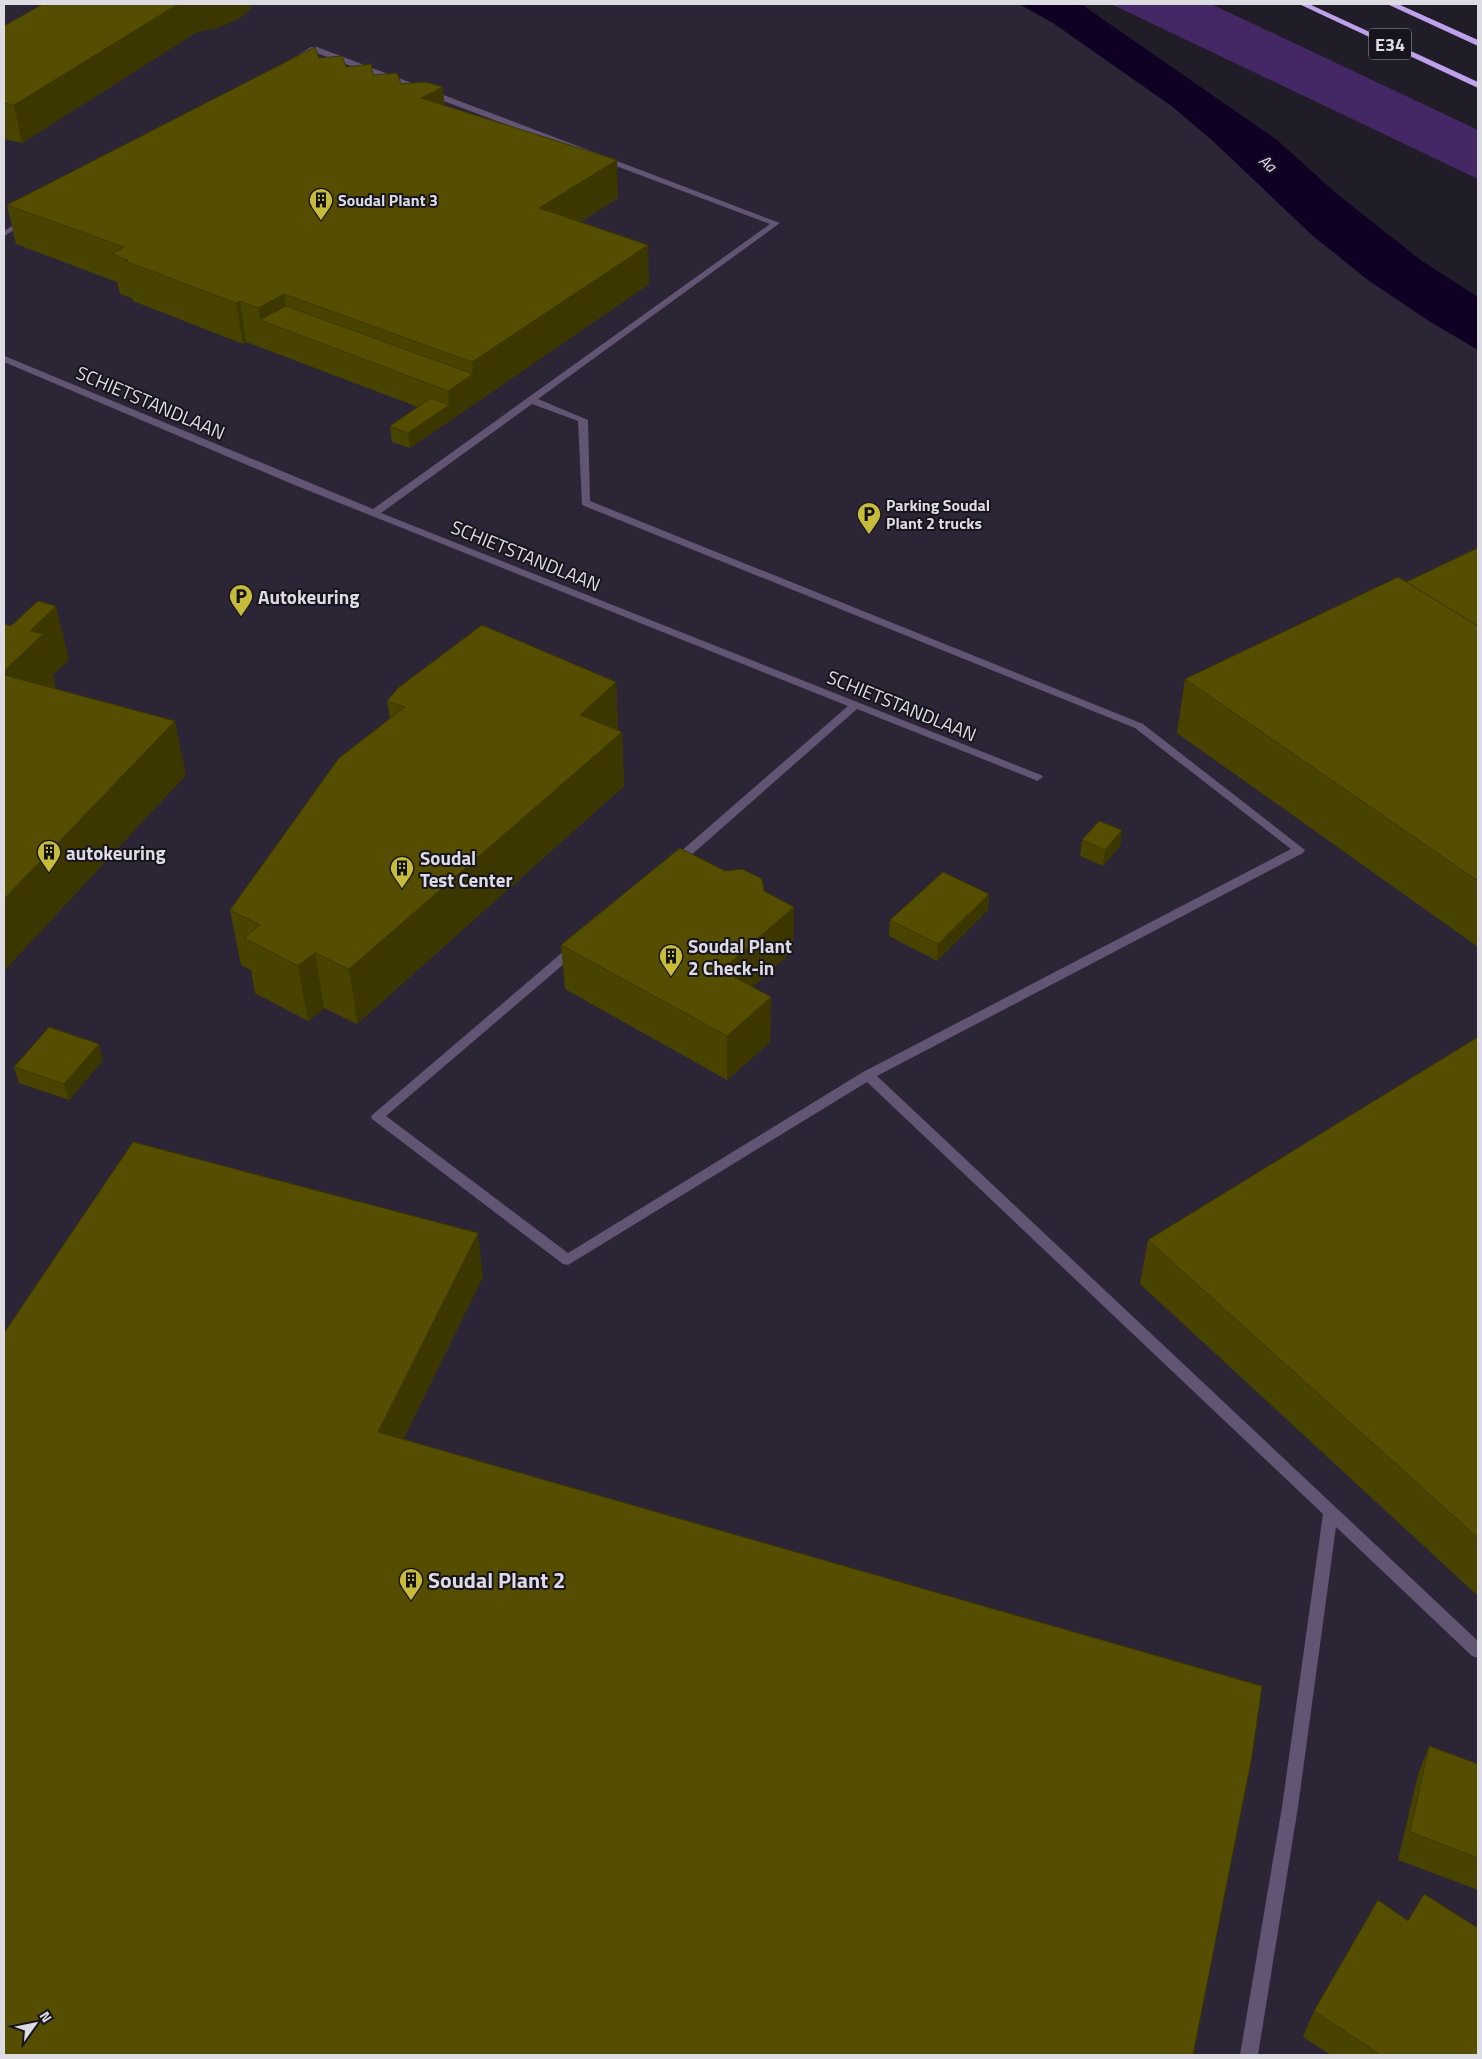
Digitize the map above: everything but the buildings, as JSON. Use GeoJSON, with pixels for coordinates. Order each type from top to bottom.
{"type":"FeatureCollection","features":[{"type":"Feature","properties":{"kind":"highway","name":"E34"},"geometry":{"type":"LineString","coordinates":[[1303,4],[1478,85]]}},
{"type":"Feature","properties":{"kind":"highway","name":"E34"},"geometry":{"type":"LineString","coordinates":[[1391,4],[1478,43]]}},
{"type":"Feature","properties":{"kind":"street"},"geometry":{"type":"LineString","coordinates":[[297,59],[314,49],[776,222],[374,513]]}},
{"type":"Feature","properties":{"kind":"street"},"geometry":{"type":"LineString","coordinates":[[4,234],[37,214]]}},
{"type":"Feature","properties":{"kind":"street","name":"SCHIETSTANDLAAN"},"geometry":{"type":"LineString","coordinates":[[4,359],[374,513],[1036,777]]}},
{"type":"Feature","properties":{"kind":"street"},"geometry":{"type":"LineString","coordinates":[[531,400],[583,420],[584,503],[1139,726],[1299,850],[868,1075],[568,1260],[377,1116],[588,937]]}},
{"type":"Feature","properties":{"kind":"street"},"geometry":{"type":"LineString","coordinates":[[663,874],[856,706]]}},
{"type":"Feature","properties":{"kind":"street"},"geometry":{"type":"LineString","coordinates":[[868,1075],[1478,1651]]}},
{"type":"Feature","properties":{"kind":"street"},"geometry":{"type":"LineString","coordinates":[[1249,2055],[1290,1807],[1331,1512]]}},
{"type":"Feature","properties":{"kind":"shaded area"},"geometry":{"type":"Polygon","coordinates":[[[4,4],[1019,4],[1053,23],[1173,107],[1214,142],[1312,235],[1368,280],[1429,321],[1478,350],[1478,2055],[4,2055],[4,4]]]}},
{"type":"Feature","properties":{"kind":"shaded area"},"geometry":{"type":"Polygon","coordinates":[[[1111,4],[1211,4],[1478,130],[1478,179],[1111,4]]]}},
{"type":"Feature","properties":{"kind":"water","name":"Aa"},"geometry":{"type":"Polygon","coordinates":[[[1019,4],[1081,4],[1277,140],[1337,194],[1422,261],[1478,297],[1478,350],[1429,321],[1368,280],[1312,235],[1214,142],[1173,107],[1053,23],[1019,4]]]}},
{"type":"Feature","properties":{"kind":"place","name":"Soudal Plant 3"},"geometry":{"type":"Point","coordinates":[321,221]}},
{"type":"Feature","properties":{"kind":"place","name":"Parking Soudal Plant 2 trucks"},"geometry":{"type":"Point","coordinates":[869,535]}},
{"type":"Feature","properties":{"kind":"place","name":"Autokeuring"},"geometry":{"type":"Point","coordinates":[241,617]}},
{"type":"Feature","properties":{"kind":"place","name":"autokeuring"},"geometry":{"type":"Point","coordinates":[49,873]}},
{"type":"Feature","properties":{"kind":"place","name":"Soudal Test Center"},"geometry":{"type":"Point","coordinates":[402,889]}},
{"type":"Feature","properties":{"kind":"place","name":"Soudal Plant 2 Check-in"},"geometry":{"type":"Point","coordinates":[671,977]}},
{"type":"Feature","properties":{"kind":"place","name":"Soudal Plant 2"},"geometry":{"type":"Point","coordinates":[411,1601]}}]}
